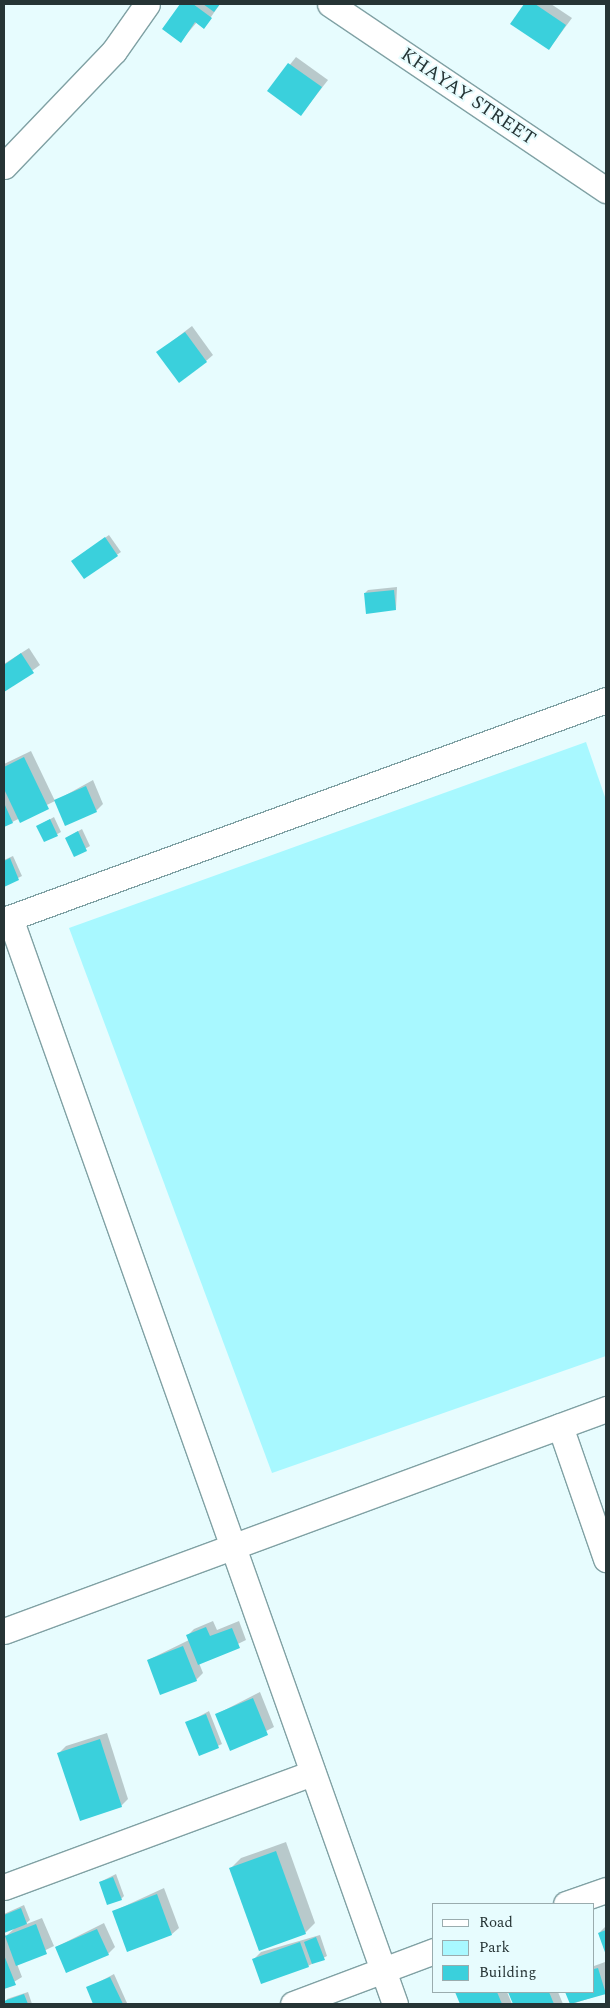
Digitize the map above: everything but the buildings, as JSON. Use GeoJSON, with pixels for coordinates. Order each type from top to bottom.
{"type":"FeatureCollection","features":[{"type":"Feature","properties":{"kind":"street"},"geometry":{"type":"LineString","coordinates":[[4,166],[114,51],[147,4]]}},
{"type":"Feature","properties":{"kind":"street","name":"KHAYAY STREET"},"geometry":{"type":"LineString","coordinates":[[330,4],[606,190]]}},
{"type":"Feature","properties":{"kind":"street"},"geometry":{"type":"LineString","coordinates":[[395,2004],[7,919],[606,700]]}},
{"type":"Feature","properties":{"kind":"street"},"geometry":{"type":"LineString","coordinates":[[4,1632],[233,1550],[606,1410]]}},
{"type":"Feature","properties":{"kind":"street"},"geometry":{"type":"LineString","coordinates":[[560,1426],[606,1559]]}},
{"type":"Feature","properties":{"kind":"street"},"geometry":{"type":"LineString","coordinates":[[4,1887],[313,1773]]}},
{"type":"Feature","properties":{"kind":"street"},"geometry":{"type":"LineString","coordinates":[[569,1903],[606,1890]]}},
{"type":"Feature","properties":{"kind":"street"},"geometry":{"type":"LineString","coordinates":[[293,2004],[432,1952]]}},
{"type":"Feature","properties":{"kind":"green space"},"geometry":{"type":"Polygon","coordinates":[[[586,742],[606,800],[606,1356],[272,1473],[69,928],[586,742]]]}}]}
